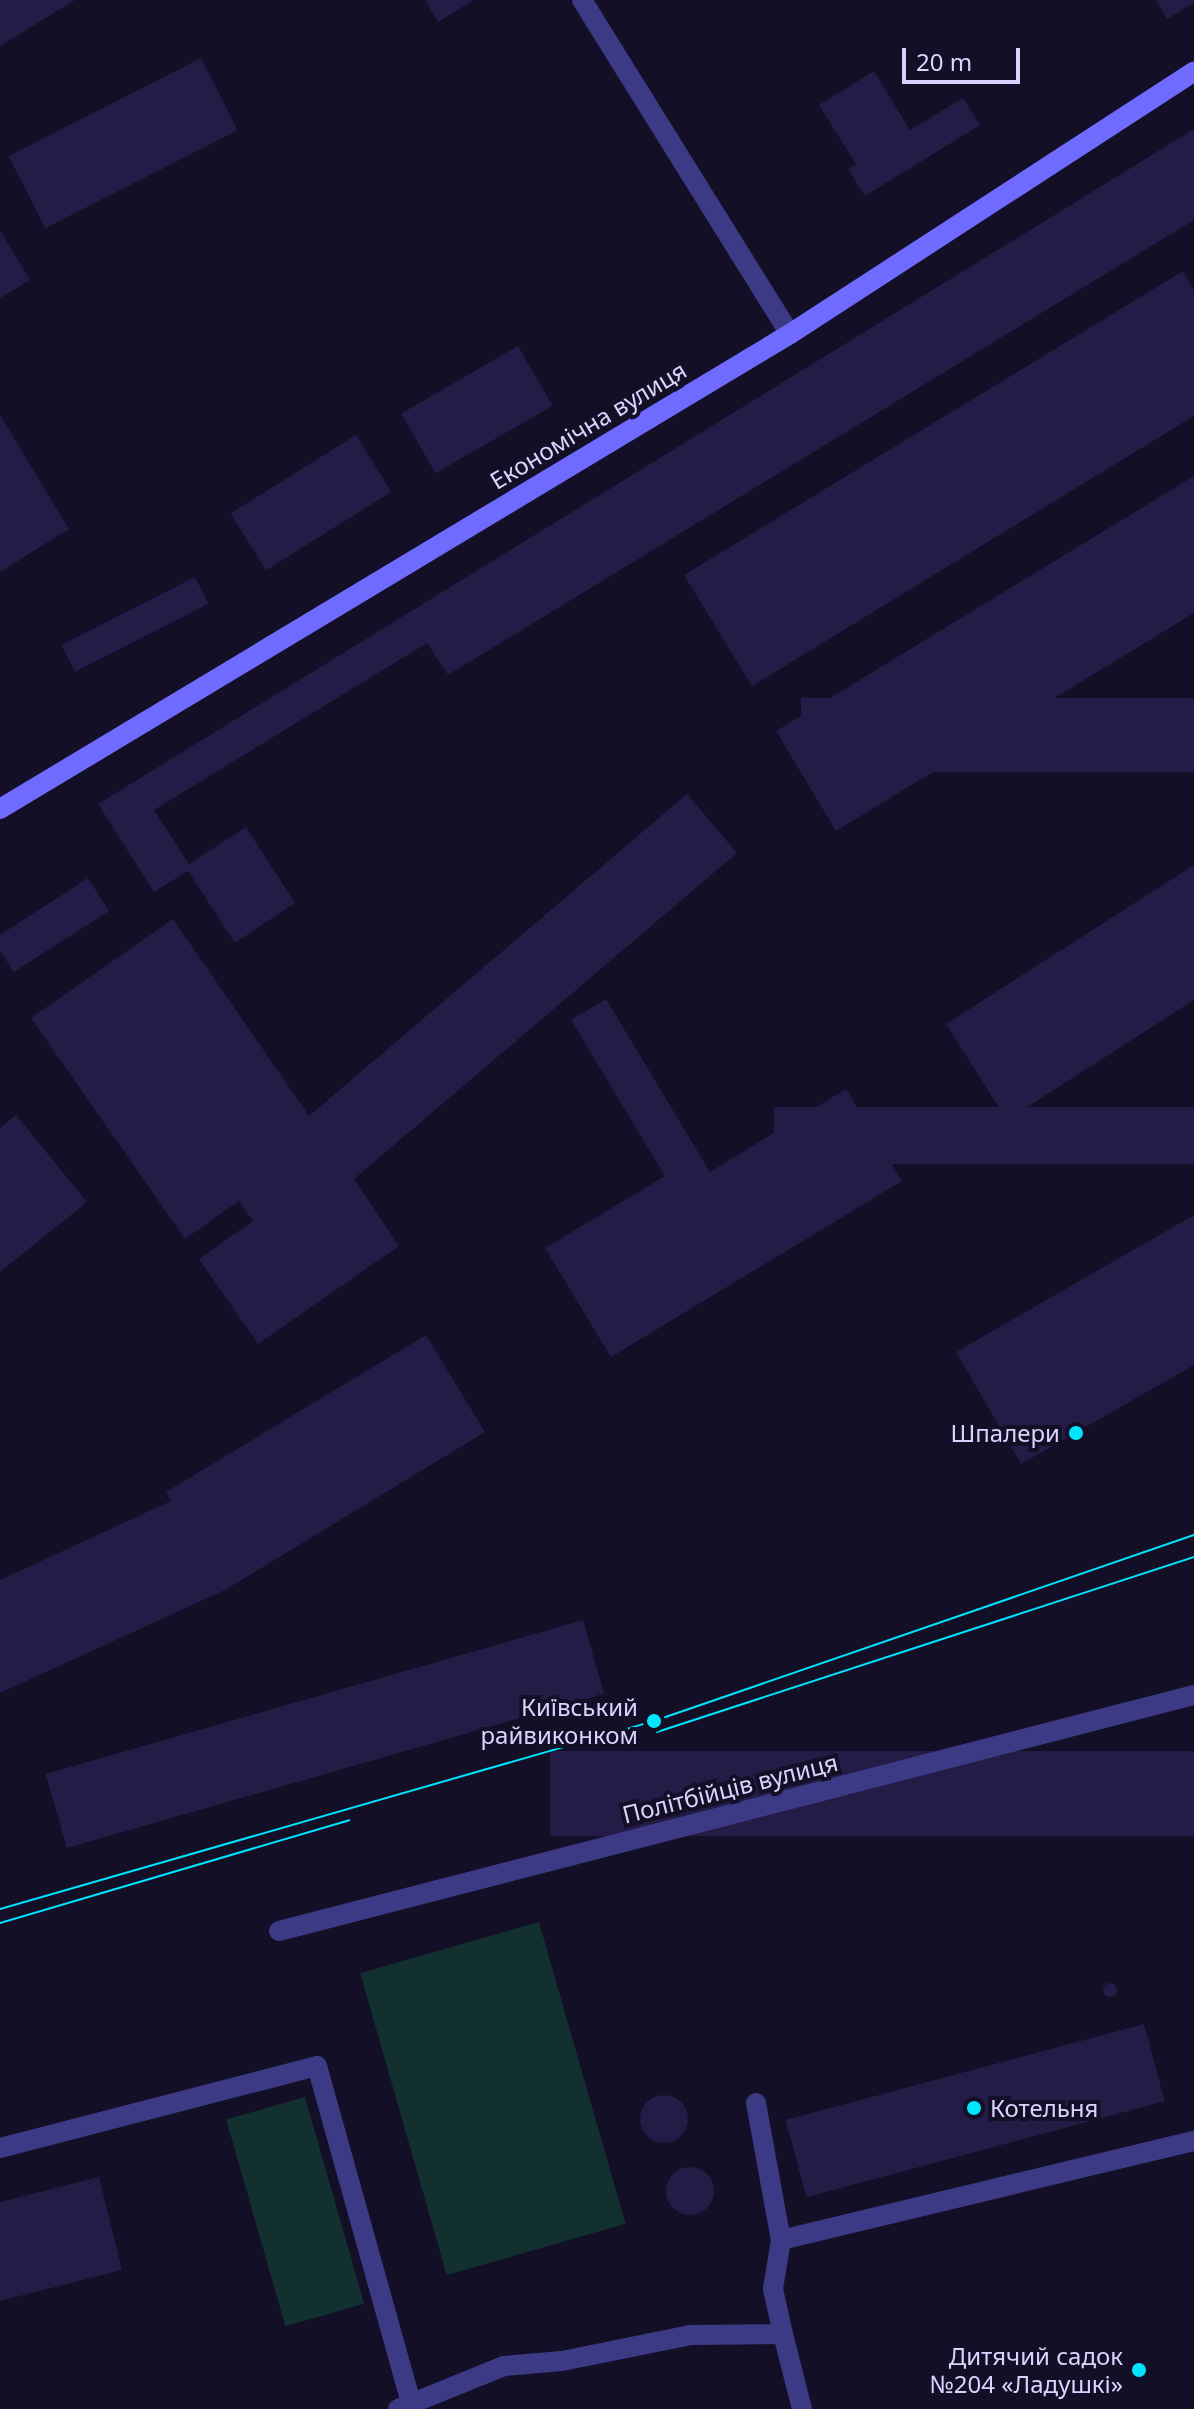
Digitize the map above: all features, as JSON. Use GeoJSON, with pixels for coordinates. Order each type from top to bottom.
{"type":"FeatureCollection","features":[{"type":"Feature","properties":{"kind":"street"},"geometry":{"type":"LineString","coordinates":[[582,0],[790,334]]}},
{"type":"Feature","properties":{"kind":"street","name":"Економічна вулиця"},"geometry":{"type":"LineString","coordinates":[[0,809],[790,334],[1194,72]]}},
{"type":"Feature","properties":{"kind":"street","name":"Політбійців вулиця"},"geometry":{"type":"LineString","coordinates":[[279,1931],[1194,1695]]}},
{"type":"Feature","properties":{"kind":"street"},"geometry":{"type":"LineString","coordinates":[[0,2148],[317,2066],[408,2407],[504,2366],[562,2361],[691,2335],[783,2334]]}},
{"type":"Feature","properties":{"kind":"street"},"geometry":{"type":"LineString","coordinates":[[756,2103],[781,2240],[773,2289],[802,2409]]}},
{"type":"Feature","properties":{"kind":"street"},"geometry":{"type":"LineString","coordinates":[[781,2240],[1194,2141]]}},
{"type":"Feature","properties":{"kind":"green space"},"geometry":{"type":"Polygon","coordinates":[[[539,1922],[626,2224],[447,2275],[360,1973],[539,1922]]]}},
{"type":"Feature","properties":{"kind":"green space"},"geometry":{"type":"Polygon","coordinates":[[[305,2097],[364,2304],[285,2326],[226,2120],[305,2097]]]}},
{"type":"Feature","properties":{"kind":"building"},"geometry":{"type":"Polygon","coordinates":[[[0,0],[75,0],[0,46],[0,0]]]}},
{"type":"Feature","properties":{"kind":"building"},"geometry":{"type":"Polygon","coordinates":[[[425,0],[474,0],[438,22],[425,0]]]}},
{"type":"Feature","properties":{"kind":"building"},"geometry":{"type":"Polygon","coordinates":[[[1156,0],[1194,0],[1194,3],[1167,19],[1156,0]]]}},
{"type":"Feature","properties":{"kind":"building"},"geometry":{"type":"Polygon","coordinates":[[[201,58],[238,130],[45,228],[9,156],[201,58]]]}},
{"type":"Feature","properties":{"kind":"building"},"geometry":{"type":"Polygon","coordinates":[[[874,71],[910,130],[963,98],[980,125],[865,196],[848,169],[856,164],[819,105],[874,71]]]}},
{"type":"Feature","properties":{"kind":"building"},"geometry":{"type":"Polygon","coordinates":[[[1194,129],[1194,220],[448,675],[427,643],[154,810],[189,864],[246,827],[295,903],[235,943],[188,871],[154,892],[98,804],[1194,129]]]}},
{"type":"Feature","properties":{"kind":"building"},"geometry":{"type":"Polygon","coordinates":[[[0,230],[30,280],[0,298],[0,230]]]}},
{"type":"Feature","properties":{"kind":"building"},"geometry":{"type":"Polygon","coordinates":[[[1183,271],[1194,290],[1194,416],[752,686],[684,575],[1183,271]]]}},
{"type":"Feature","properties":{"kind":"building"},"geometry":{"type":"Polygon","coordinates":[[[518,346],[552,406],[436,473],[401,414],[518,346]]]}},
{"type":"Feature","properties":{"kind":"building"},"geometry":{"type":"Polygon","coordinates":[[[0,415],[69,529],[0,572],[0,415]]]}},
{"type":"Feature","properties":{"kind":"building"},"geometry":{"type":"Polygon","coordinates":[[[356,435],[392,492],[266,570],[230,513],[356,435]]]}},
{"type":"Feature","properties":{"kind":"building"},"geometry":{"type":"Polygon","coordinates":[[[1194,476],[1194,613],[836,831],[776,731],[1194,476]]]}},
{"type":"Feature","properties":{"kind":"building"},"geometry":{"type":"Polygon","coordinates":[[[195,577],[209,604],[75,672],[61,645],[195,577]]]}},
{"type":"Feature","properties":{"kind":"building"},"geometry":{"type":"Polygon","coordinates":[[[801,698],[1194,698],[1194,772],[801,772],[801,698]]]}},
{"type":"Feature","properties":{"kind":"building"},"geometry":{"type":"Polygon","coordinates":[[[687,794],[737,853],[354,1179],[399,1246],[258,1344],[199,1259],[253,1221],[239,1201],[185,1239],[31,1018],[173,919],[309,1116],[687,794]]]}},
{"type":"Feature","properties":{"kind":"building"},"geometry":{"type":"Polygon","coordinates":[[[1194,865],[1194,1000],[1007,1120],[946,1024],[1194,865]]]}},
{"type":"Feature","properties":{"kind":"building"},"geometry":{"type":"Polygon","coordinates":[[[88,878],[109,911],[14,972],[0,951],[0,935],[88,878]]]}},
{"type":"Feature","properties":{"kind":"building"},"geometry":{"type":"Polygon","coordinates":[[[606,999],[710,1172],[846,1089],[902,1181],[611,1357],[545,1248],[665,1176],[571,1020],[606,999]]]}},
{"type":"Feature","properties":{"kind":"building"},"geometry":{"type":"Polygon","coordinates":[[[774,1107],[1194,1107],[1194,1164],[774,1164],[774,1107]]]}},
{"type":"Feature","properties":{"kind":"building"},"geometry":{"type":"Polygon","coordinates":[[[16,1115],[87,1202],[0,1272],[0,1128],[16,1115]]]}},
{"type":"Feature","properties":{"kind":"building"},"geometry":{"type":"Polygon","coordinates":[[[1194,1215],[1194,1365],[1021,1464],[956,1352],[1194,1215]]]}},
{"type":"Feature","properties":{"kind":"building"},"geometry":{"type":"Polygon","coordinates":[[[426,1335],[485,1432],[225,1590],[0,1693],[0,1580],[171,1501],[166,1492],[426,1335]]]}},
{"type":"Feature","properties":{"kind":"building"},"geometry":{"type":"Polygon","coordinates":[[[583,1620],[604,1694],[67,1848],[46,1774],[583,1620]]]}},
{"type":"Feature","properties":{"kind":"building"},"geometry":{"type":"Polygon","coordinates":[[[550,1751],[1194,1751],[1194,1836],[550,1836],[550,1751]]]}},
{"type":"Feature","properties":{"kind":"building"},"geometry":{"type":"Polygon","coordinates":[[[1110,1983],[1117,1990],[1110,1997],[1103,1990],[1110,1983]]]}},
{"type":"Feature","properties":{"kind":"building","name":"Котельня"},"geometry":{"type":"Polygon","coordinates":[[[1144,2024],[1165,2101],[806,2197],[786,2120],[1144,2024]]]}},
{"type":"Feature","properties":{"kind":"building"},"geometry":{"type":"Polygon","coordinates":[[[664,2095],[681,2102],[688,2119],[681,2136],[664,2143],[647,2136],[640,2119],[647,2102],[664,2095]]]}},
{"type":"Feature","properties":{"kind":"building"},"geometry":{"type":"Polygon","coordinates":[[[690,2167],[707,2174],[714,2191],[707,2208],[690,2215],[673,2208],[666,2191],[673,2174],[690,2167]]]}},
{"type":"Feature","properties":{"kind":"building"},"geometry":{"type":"Polygon","coordinates":[[[99,2177],[122,2270],[0,2301],[0,2202],[99,2177]]]}},
{"type":"Feature","properties":{"kind":"tram line"},"geometry":{"type":"LineString","coordinates":[[0,1909],[654,1721],[1194,1535]]}},
{"type":"Feature","properties":{"kind":"tram line"},"geometry":{"type":"LineString","coordinates":[[657,1732],[1194,1557]]}},
{"type":"Feature","properties":{"kind":"tram line"},"geometry":{"type":"LineString","coordinates":[[0,1923],[349,1820]]}},
{"type":"Feature","properties":{"kind":"place","name":"Шпалери"},"geometry":{"type":"Point","coordinates":[1076,1433]}},
{"type":"Feature","properties":{"kind":"place","name":"Київський райвиконком"},"geometry":{"type":"Point","coordinates":[654,1721]}},
{"type":"Feature","properties":{"kind":"place","name":"Котельня"},"geometry":{"type":"Point","coordinates":[974,2108]}},
{"type":"Feature","properties":{"kind":"place","name":"Дитячий садок №204 «Ладушкі»"},"geometry":{"type":"Point","coordinates":[1139,2370]}}]}
